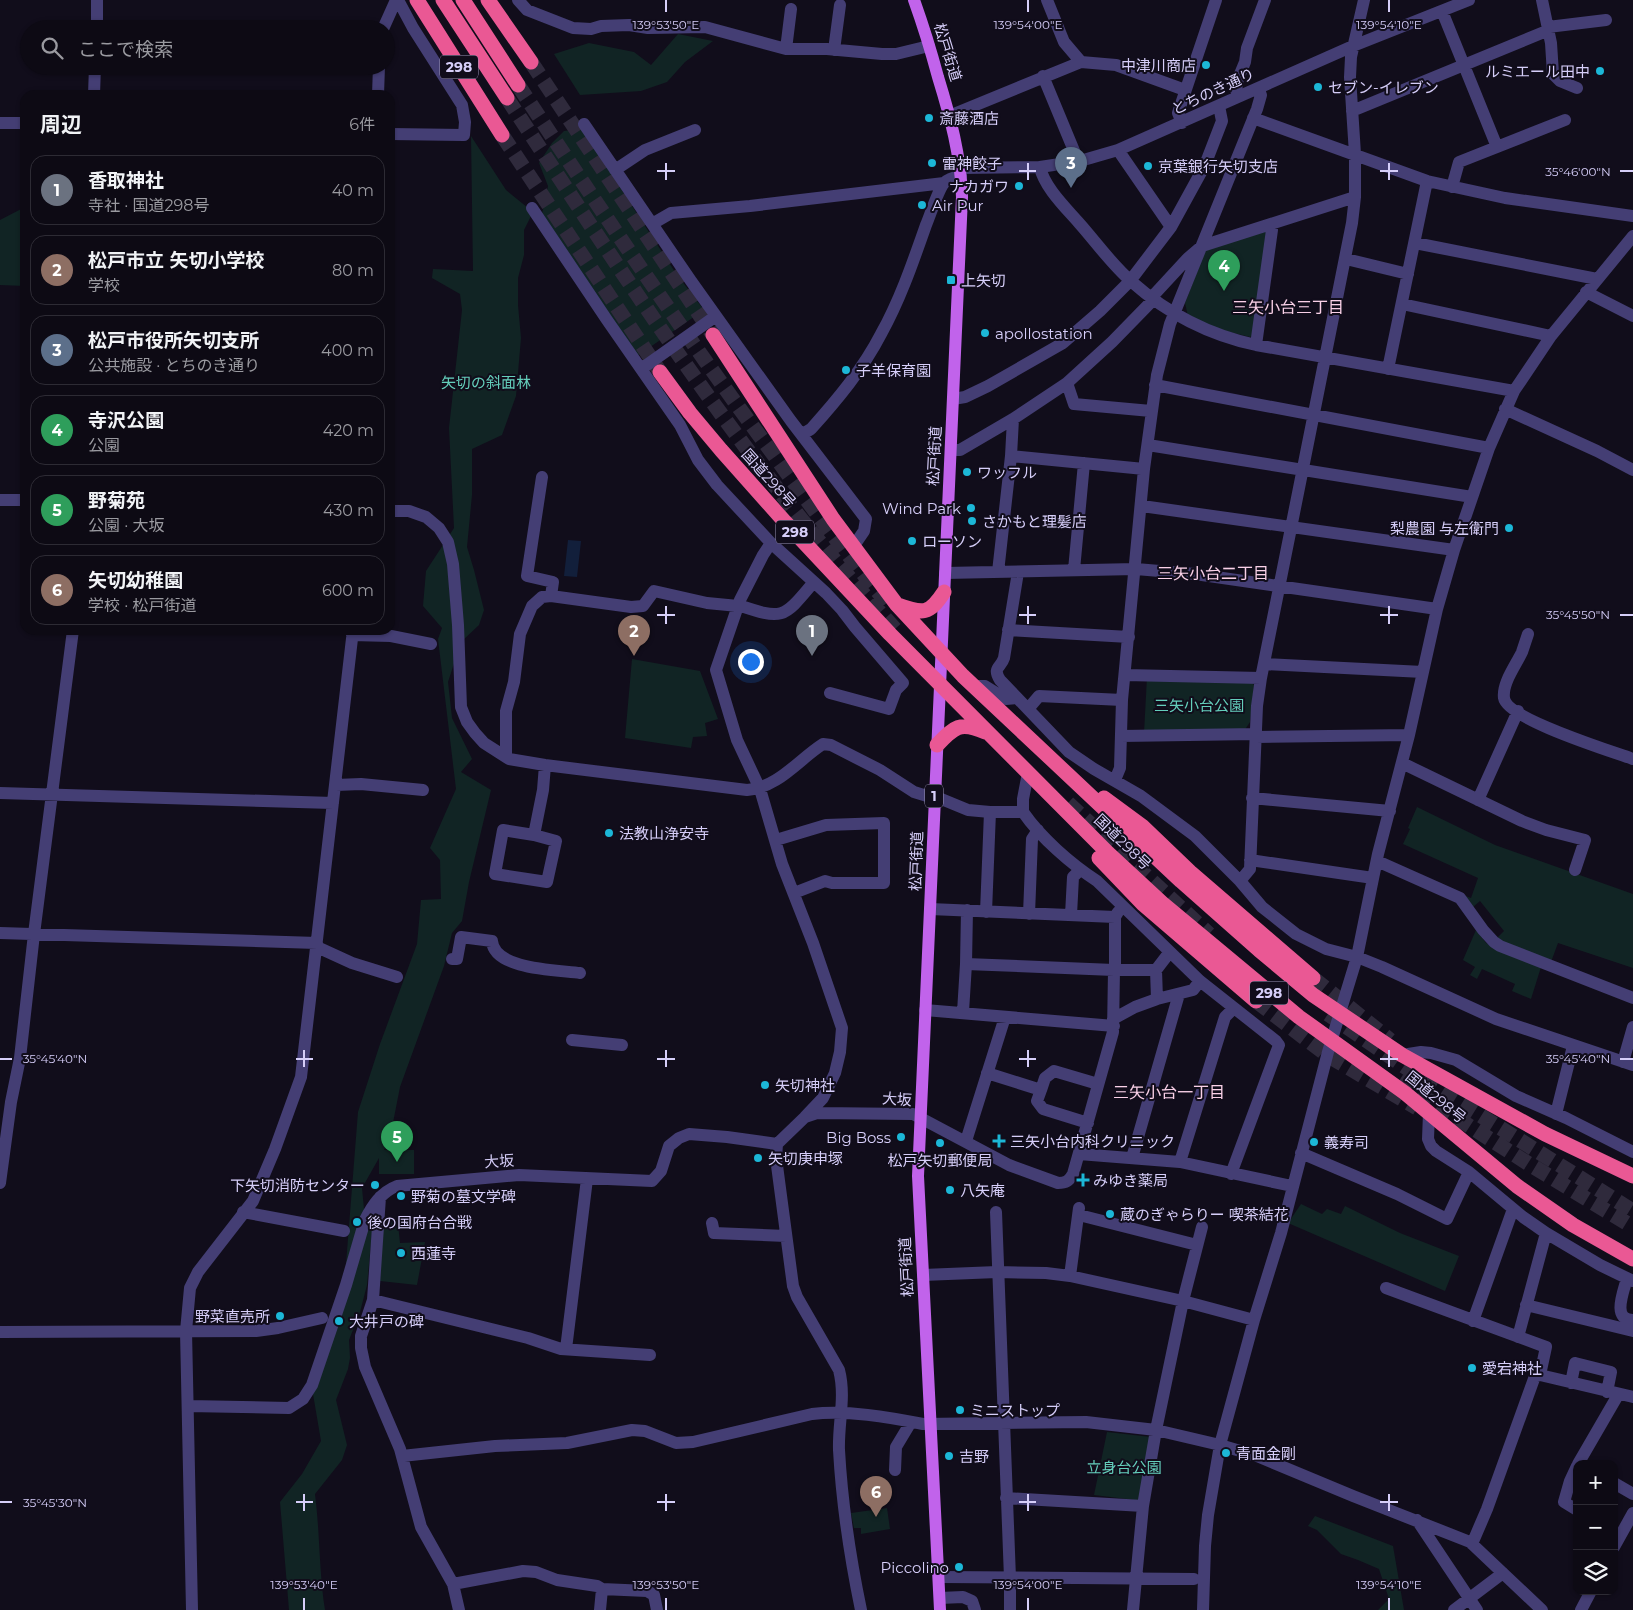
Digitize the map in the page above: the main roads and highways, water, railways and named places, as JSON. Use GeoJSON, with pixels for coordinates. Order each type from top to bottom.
{"type":"FeatureCollection","features":[{"type":"Feature","properties":{"kind":"highway","name":"298"},"geometry":{"type":"LineString","coordinates":[[417,0],[502,135]]}},
{"type":"Feature","properties":{"kind":"highway"},"geometry":{"type":"LineString","coordinates":[[442,0],[507,98]]}},
{"type":"Feature","properties":{"kind":"highway"},"geometry":{"type":"LineString","coordinates":[[463,0],[518,85]]}},
{"type":"Feature","properties":{"kind":"highway"},"geometry":{"type":"LineString","coordinates":[[488,0],[531,62]]}},
{"type":"Feature","properties":{"kind":"highway"},"geometry":{"type":"LineString","coordinates":[[494,0],[506,18],[520,46]]}},
{"type":"Feature","properties":{"kind":"highway","name":"国道298号"},"geometry":{"type":"LineString","coordinates":[[713,335],[833,519],[897,605],[975,686],[1195,894],[1300,984],[1402,1054],[1545,1134],[1633,1176]]}},
{"type":"Feature","properties":{"kind":"highway","name":"国道298号"},"geometry":{"type":"LineString","coordinates":[[660,372],[690,413],[784,522],[987,733],[1108,854],[1162,903],[1292,1011],[1405,1093],[1517,1186],[1572,1225],[1633,1259]]}},
{"type":"Feature","properties":{"kind":"highway"},"geometry":{"type":"LineString","coordinates":[[897,605],[917,612],[925,612],[931,609],[944,592]]}},
{"type":"Feature","properties":{"kind":"highway"},"geometry":{"type":"LineString","coordinates":[[937,745],[952,729],[956,728],[973,727],[987,733]]}},
{"type":"Feature","properties":{"kind":"highway"},"geometry":{"type":"LineString","coordinates":[[1055,761],[1142,826],[1197,878],[1314,978]]}},
{"type":"Feature","properties":{"kind":"highway"},"geometry":{"type":"LineString","coordinates":[[1056,802],[1090,848],[1143,904],[1256,1001]]}},
{"type":"Feature","properties":{"kind":"main road","name":"松戸街道"},"geometry":{"type":"LineString","coordinates":[[914,0],[949,116],[961,172],[962,223],[934,796],[918,1176],[940,1604]]}},
{"type":"Feature","properties":{"kind":"water"},"geometry":{"type":"Polygon","coordinates":[[[568,540],[581,541],[577,577],[564,576],[568,540]]]}},
{"type":"Feature","properties":{"kind":"tunnel"},"geometry":{"type":"LineString","coordinates":[[531,62],[713,335]]}},
{"type":"Feature","properties":{"kind":"tunnel"},"geometry":{"type":"LineString","coordinates":[[518,85],[675,318],[830,531],[889,605]]}},
{"type":"Feature","properties":{"kind":"tunnel"},"geometry":{"type":"LineString","coordinates":[[507,98],[643,304],[739,438],[841,567],[895,629]]}},
{"type":"Feature","properties":{"kind":"tunnel"},"geometry":{"type":"LineString","coordinates":[[502,135],[660,372]]}},
{"type":"Feature","properties":{"kind":"tunnel"},"geometry":{"type":"LineString","coordinates":[[1068,803],[1209,934]]}},
{"type":"Feature","properties":{"kind":"tunnel"},"geometry":{"type":"LineString","coordinates":[[1313,978],[1390,1040]]}},
{"type":"Feature","properties":{"kind":"tunnel"},"geometry":{"type":"LineString","coordinates":[[1256,1001],[1327,1055],[1417,1108]]}},
{"type":"Feature","properties":{"kind":"tunnel"},"geometry":{"type":"LineString","coordinates":[[1328,1014],[1427,1082],[1633,1211]]}},
{"type":"Feature","properties":{"kind":"tunnel"},"geometry":{"type":"LineString","coordinates":[[1399,1081],[1529,1164],[1633,1227]]}},
{"type":"Feature","properties":{"kind":"place","name":"中津川商店"},"geometry":{"type":"Point","coordinates":[1206,65]}},
{"type":"Feature","properties":{"kind":"place","name":"ルミエール田中"},"geometry":{"type":"Point","coordinates":[1600,71]}},
{"type":"Feature","properties":{"kind":"place","name":"セブン-イレブン"},"geometry":{"type":"Point","coordinates":[1318,87]}},
{"type":"Feature","properties":{"kind":"place","name":"斎藤酒店"},"geometry":{"type":"Point","coordinates":[929,118]}},
{"type":"Feature","properties":{"kind":"place","name":"雷神餃子"},"geometry":{"type":"Point","coordinates":[932,163]}},
{"type":"Feature","properties":{"kind":"place","name":"京葉銀行矢切支店"},"geometry":{"type":"Point","coordinates":[1148,166]}},
{"type":"Feature","properties":{"kind":"place","name":"ナカガワ"},"geometry":{"type":"Point","coordinates":[1019,186]}},
{"type":"Feature","properties":{"kind":"place","name":"松戸市役所矢切支所"},"geometry":{"type":"Point","coordinates":[1071,188]}},
{"type":"Feature","properties":{"kind":"place","name":"Air Pur"},"geometry":{"type":"Point","coordinates":[922,205]}},
{"type":"Feature","properties":{"kind":"place","name":"上矢切"},"geometry":{"type":"Point","coordinates":[951,280]}},
{"type":"Feature","properties":{"kind":"place","name":"寺沢公園"},"geometry":{"type":"Point","coordinates":[1224,291]}},
{"type":"Feature","properties":{"kind":"place","name":"apollostation"},"geometry":{"type":"Point","coordinates":[985,333]}},
{"type":"Feature","properties":{"kind":"place","name":"子羊保育園"},"geometry":{"type":"Point","coordinates":[846,370]}},
{"type":"Feature","properties":{"kind":"place","name":"ワッフル"},"geometry":{"type":"Point","coordinates":[967,472]}},
{"type":"Feature","properties":{"kind":"place","name":"Wind Park"},"geometry":{"type":"Point","coordinates":[971,508]}},
{"type":"Feature","properties":{"kind":"place","name":"さかもと理髪店"},"geometry":{"type":"Point","coordinates":[972,521]}},
{"type":"Feature","properties":{"kind":"place","name":"梨農園 与左衛門"},"geometry":{"type":"Point","coordinates":[1509,528]}},
{"type":"Feature","properties":{"kind":"place","name":"ローソン"},"geometry":{"type":"Point","coordinates":[912,541]}},
{"type":"Feature","properties":{"kind":"place","name":"松戸市立 矢切小学校"},"geometry":{"type":"Point","coordinates":[634,656]}},
{"type":"Feature","properties":{"kind":"place","name":"香取神社"},"geometry":{"type":"Point","coordinates":[812,656]}},
{"type":"Feature","properties":{"kind":"place","name":"法教山浄安寺"},"geometry":{"type":"Point","coordinates":[609,833]}},
{"type":"Feature","properties":{"kind":"place","name":"矢切神社"},"geometry":{"type":"Point","coordinates":[765,1085]}},
{"type":"Feature","properties":{"kind":"place","name":"Big Boss"},"geometry":{"type":"Point","coordinates":[901,1137]}},
{"type":"Feature","properties":{"kind":"place","name":"三矢小台内科クリニック"},"geometry":{"type":"Point","coordinates":[999,1141]}},
{"type":"Feature","properties":{"kind":"place","name":"義寿司"},"geometry":{"type":"Point","coordinates":[1314,1142]}},
{"type":"Feature","properties":{"kind":"place","name":"松戸矢切郵便局"},"geometry":{"type":"Point","coordinates":[940,1143]}},
{"type":"Feature","properties":{"kind":"place","name":"矢切庚申塚"},"geometry":{"type":"Point","coordinates":[758,1158]}},
{"type":"Feature","properties":{"kind":"place","name":"野菊苑"},"geometry":{"type":"Point","coordinates":[397,1162]}},
{"type":"Feature","properties":{"kind":"place","name":"みゆき薬局"},"geometry":{"type":"Point","coordinates":[1083,1180]}},
{"type":"Feature","properties":{"kind":"place","name":"下矢切消防センター"},"geometry":{"type":"Point","coordinates":[375,1185]}},
{"type":"Feature","properties":{"kind":"place","name":"八矢庵"},"geometry":{"type":"Point","coordinates":[950,1190]}},
{"type":"Feature","properties":{"kind":"place","name":"野菊の墓文学碑"},"geometry":{"type":"Point","coordinates":[401,1196]}},
{"type":"Feature","properties":{"kind":"place","name":"蔵のぎゃらりー 喫茶結花"},"geometry":{"type":"Point","coordinates":[1110,1214]}},
{"type":"Feature","properties":{"kind":"place","name":"後の国府台合戦"},"geometry":{"type":"Point","coordinates":[357,1222]}},
{"type":"Feature","properties":{"kind":"place","name":"西蓮寺"},"geometry":{"type":"Point","coordinates":[401,1253]}},
{"type":"Feature","properties":{"kind":"place","name":"野菜直売所"},"geometry":{"type":"Point","coordinates":[280,1316]}},
{"type":"Feature","properties":{"kind":"place","name":"大井戸の碑"},"geometry":{"type":"Point","coordinates":[339,1321]}},
{"type":"Feature","properties":{"kind":"place","name":"愛宕神社"},"geometry":{"type":"Point","coordinates":[1472,1368]}},
{"type":"Feature","properties":{"kind":"place","name":"ミニストップ"},"geometry":{"type":"Point","coordinates":[960,1410]}},
{"type":"Feature","properties":{"kind":"place","name":"青面金剛"},"geometry":{"type":"Point","coordinates":[1226,1453]}},
{"type":"Feature","properties":{"kind":"place","name":"吉野"},"geometry":{"type":"Point","coordinates":[949,1456]}},
{"type":"Feature","properties":{"kind":"place","name":"矢切幼稚園"},"geometry":{"type":"Point","coordinates":[876,1517]}},
{"type":"Feature","properties":{"kind":"place","name":"Piccolino"},"geometry":{"type":"Point","coordinates":[959,1567]}},
{"type":"Feature","properties":{"kind":"district","name":"三矢小台三丁目"},"geometry":{"type":"Point","coordinates":[1288,307]}},
{"type":"Feature","properties":{"kind":"district","name":"三矢小台二丁目"},"geometry":{"type":"Point","coordinates":[1213,573]}},
{"type":"Feature","properties":{"kind":"district","name":"三矢小台一丁目"},"geometry":{"type":"Point","coordinates":[1169,1092]}},
{"type":"Feature","properties":{"kind":"park label","name":"矢切の斜面林"},"geometry":{"type":"Point","coordinates":[486,382]}},
{"type":"Feature","properties":{"kind":"park label","name":"三矢小台公園"},"geometry":{"type":"Point","coordinates":[1199,705]}},
{"type":"Feature","properties":{"kind":"park label","name":"立身台公園"},"geometry":{"type":"Point","coordinates":[1124,1467]}}]}
